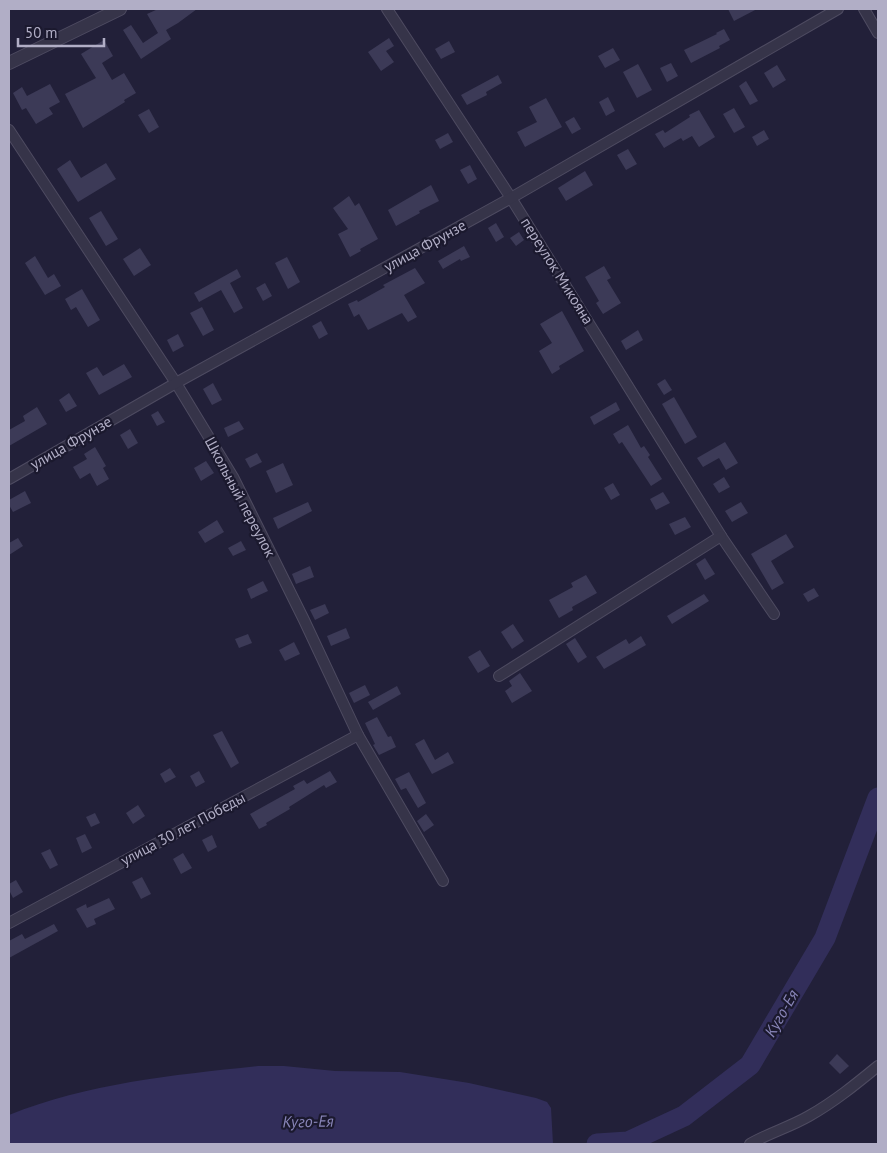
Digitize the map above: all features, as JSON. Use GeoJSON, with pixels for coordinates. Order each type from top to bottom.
{"type":"FeatureCollection","features":[{"type":"Feature","properties":{"kind":"street"},"geometry":{"type":"LineString","coordinates":[[9,63],[120,9]]}},
{"type":"Feature","properties":{"kind":"street","name":"переулок Микояна"},"geometry":{"type":"LineString","coordinates":[[387,9],[512,198],[721,536],[774,614]]}},
{"type":"Feature","properties":{"kind":"street","name":"улица Фрунзе"},"geometry":{"type":"LineString","coordinates":[[9,479],[176,383],[512,198],[838,9]]}},
{"type":"Feature","properties":{"kind":"street"},"geometry":{"type":"LineString","coordinates":[[864,9],[878,33]]}},
{"type":"Feature","properties":{"kind":"street","name":"Школьный переулок"},"geometry":{"type":"LineString","coordinates":[[9,130],[176,383],[233,478],[304,620],[358,736],[443,881]]}},
{"type":"Feature","properties":{"kind":"street"},"geometry":{"type":"LineString","coordinates":[[499,676],[721,536]]}},
{"type":"Feature","properties":{"kind":"street","name":"улица 30 лет Победы"},"geometry":{"type":"LineString","coordinates":[[9,923],[358,736]]}},
{"type":"Feature","properties":{"kind":"street"},"geometry":{"type":"LineString","coordinates":[[750,1144],[810,1115],[847,1092],[878,1066]]}},
{"type":"Feature","properties":{"kind":"water"},"geometry":{"type":"Polygon","coordinates":[[[258,1066],[284,1066],[335,1071],[400,1072],[469,1083],[536,1098],[547,1102],[551,1108],[553,1144],[9,1144],[9,1115],[39,1104],[69,1095],[132,1082],[258,1066]]]}},
{"type":"Feature","properties":{"kind":"building"},"geometry":{"type":"Polygon","coordinates":[[[158,9],[197,9],[166,30],[171,39],[141,59],[123,30],[131,25],[143,43],[158,33],[147,14],[158,9]]]}},
{"type":"Feature","properties":{"kind":"building"},"geometry":{"type":"Polygon","coordinates":[[[728,9],[757,9],[734,21],[728,9]]]}},
{"type":"Feature","properties":{"kind":"building"},"geometry":{"type":"Polygon","coordinates":[[[724,29],[730,40],[719,46],[720,48],[691,63],[684,50],[724,29]]]}},
{"type":"Feature","properties":{"kind":"building"},"geometry":{"type":"Polygon","coordinates":[[[389,38],[394,46],[386,51],[394,62],[381,71],[368,52],[389,38]]]}},
{"type":"Feature","properties":{"kind":"building"},"geometry":{"type":"Polygon","coordinates":[[[104,40],[113,56],[102,63],[112,80],[124,73],[136,93],[83,128],[65,94],[96,78],[81,54],[104,40]]]}},
{"type":"Feature","properties":{"kind":"building"},"geometry":{"type":"Polygon","coordinates":[[[449,41],[455,52],[441,59],[435,49],[449,41]]]}},
{"type":"Feature","properties":{"kind":"building"},"geometry":{"type":"Polygon","coordinates":[[[613,48],[620,60],[605,68],[598,56],[613,48]]]}},
{"type":"Feature","properties":{"kind":"building"},"geometry":{"type":"Polygon","coordinates":[[[671,63],[678,76],[667,82],[660,68],[671,63]]]}},
{"type":"Feature","properties":{"kind":"building"},"geometry":{"type":"Polygon","coordinates":[[[638,64],[652,90],[637,98],[623,72],[638,64]]]}},
{"type":"Feature","properties":{"kind":"building"},"geometry":{"type":"Polygon","coordinates":[[[777,65],[786,80],[773,88],[764,73],[777,65]]]}},
{"type":"Feature","properties":{"kind":"building"},"geometry":{"type":"Polygon","coordinates":[[[498,75],[502,83],[486,92],[487,95],[467,105],[461,95],[498,75]]]}},
{"type":"Feature","properties":{"kind":"building"},"geometry":{"type":"Polygon","coordinates":[[[746,81],[758,101],[750,105],[739,86],[746,81]]]}},
{"type":"Feature","properties":{"kind":"building"},"geometry":{"type":"Polygon","coordinates":[[[50,84],[60,102],[49,108],[53,114],[36,124],[26,108],[22,110],[13,93],[22,87],[27,96],[50,84]]]}},
{"type":"Feature","properties":{"kind":"building"},"geometry":{"type":"Polygon","coordinates":[[[608,97],[615,111],[606,116],[599,102],[608,97]]]}},
{"type":"Feature","properties":{"kind":"building"},"geometry":{"type":"Polygon","coordinates":[[[546,98],[562,127],[525,147],[517,132],[537,122],[529,107],[546,98]]]}},
{"type":"Feature","properties":{"kind":"building"},"geometry":{"type":"Polygon","coordinates":[[[734,108],[745,127],[734,133],[723,114],[734,108]]]}},
{"type":"Feature","properties":{"kind":"building"},"geometry":{"type":"Polygon","coordinates":[[[149,109],[159,127],[149,133],[138,115],[149,109]]]}},
{"type":"Feature","properties":{"kind":"building"},"geometry":{"type":"Polygon","coordinates":[[[699,110],[715,137],[699,147],[692,136],[683,141],[681,138],[664,148],[655,134],[663,130],[665,133],[699,110]]]}},
{"type":"Feature","properties":{"kind":"building"},"geometry":{"type":"Polygon","coordinates":[[[574,117],[581,129],[572,134],[565,122],[574,117]]]}},
{"type":"Feature","properties":{"kind":"building"},"geometry":{"type":"Polygon","coordinates":[[[764,130],[769,139],[757,146],[752,137],[764,130]]]}},
{"type":"Feature","properties":{"kind":"building"},"geometry":{"type":"Polygon","coordinates":[[[448,133],[453,142],[440,149],[435,140],[448,133]]]}},
{"type":"Feature","properties":{"kind":"building"},"geometry":{"type":"Polygon","coordinates":[[[628,149],[637,164],[626,170],[617,155],[628,149]]]}},
{"type":"Feature","properties":{"kind":"building"},"geometry":{"type":"Polygon","coordinates":[[[70,160],[81,178],[106,163],[116,179],[78,202],[57,169],[70,160]]]}},
{"type":"Feature","properties":{"kind":"building"},"geometry":{"type":"Polygon","coordinates":[[[470,165],[477,179],[468,184],[460,170],[470,165]]]}},
{"type":"Feature","properties":{"kind":"building"},"geometry":{"type":"Polygon","coordinates":[[[585,171],[593,185],[566,201],[558,188],[585,171]]]}},
{"type":"Feature","properties":{"kind":"building"},"geometry":{"type":"Polygon","coordinates":[[[431,185],[439,201],[396,226],[388,210],[431,185]]]}},
{"type":"Feature","properties":{"kind":"building"},"geometry":{"type":"Polygon","coordinates":[[[349,196],[355,206],[359,203],[378,239],[350,257],[338,234],[348,229],[333,208],[349,196]]]}},
{"type":"Feature","properties":{"kind":"building"},"geometry":{"type":"Polygon","coordinates":[[[101,211],[118,239],[106,246],[89,218],[101,211]]]}},
{"type":"Feature","properties":{"kind":"building"},"geometry":{"type":"Polygon","coordinates":[[[496,223],[504,237],[496,242],[488,228],[496,223]]]}},
{"type":"Feature","properties":{"kind":"building"},"geometry":{"type":"Polygon","coordinates":[[[519,232],[524,240],[516,246],[510,238],[519,232]]]}},
{"type":"Feature","properties":{"kind":"building"},"geometry":{"type":"Polygon","coordinates":[[[464,246],[470,257],[461,261],[460,259],[443,269],[438,261],[464,246]]]}},
{"type":"Feature","properties":{"kind":"building"},"geometry":{"type":"Polygon","coordinates":[[[140,248],[151,265],[134,276],[123,259],[140,248]]]}},
{"type":"Feature","properties":{"kind":"building"},"geometry":{"type":"Polygon","coordinates":[[[35,256],[48,278],[54,274],[61,286],[45,295],[25,263],[35,256]]]}},
{"type":"Feature","properties":{"kind":"building"},"geometry":{"type":"Polygon","coordinates":[[[287,257],[300,282],[288,289],[275,263],[287,257]]]}},
{"type":"Feature","properties":{"kind":"building"},"geometry":{"type":"Polygon","coordinates":[[[604,266],[611,278],[607,280],[621,303],[603,314],[596,303],[599,301],[585,277],[604,266]]]}},
{"type":"Feature","properties":{"kind":"building"},"geometry":{"type":"Polygon","coordinates":[[[415,268],[425,283],[404,295],[417,317],[408,322],[402,313],[368,330],[359,314],[354,317],[348,304],[357,300],[358,302],[385,287],[383,285],[415,268]]]}},
{"type":"Feature","properties":{"kind":"building"},"geometry":{"type":"Polygon","coordinates":[[[237,269],[241,277],[230,283],[243,308],[234,313],[221,290],[199,302],[194,293],[237,269]]]}},
{"type":"Feature","properties":{"kind":"building"},"geometry":{"type":"Polygon","coordinates":[[[265,283],[272,296],[263,301],[256,288],[265,283]]]}},
{"type":"Feature","properties":{"kind":"building"},"geometry":{"type":"Polygon","coordinates":[[[82,289],[100,320],[88,327],[76,307],[71,310],[65,299],[82,289]]]}},
{"type":"Feature","properties":{"kind":"building"},"geometry":{"type":"Polygon","coordinates":[[[202,307],[214,330],[203,336],[190,313],[202,307]]]}},
{"type":"Feature","properties":{"kind":"building"},"geometry":{"type":"Polygon","coordinates":[[[562,311],[584,351],[559,366],[560,369],[552,374],[539,351],[552,343],[540,324],[562,311]]]}},
{"type":"Feature","properties":{"kind":"building"},"geometry":{"type":"Polygon","coordinates":[[[321,321],[328,334],[319,339],[312,326],[321,321]]]}},
{"type":"Feature","properties":{"kind":"building"},"geometry":{"type":"Polygon","coordinates":[[[638,330],[643,340],[626,350],[621,341],[638,330]]]}},
{"type":"Feature","properties":{"kind":"building"},"geometry":{"type":"Polygon","coordinates":[[[178,334],[184,346],[173,352],[167,340],[178,334]]]}},
{"type":"Feature","properties":{"kind":"building"},"geometry":{"type":"Polygon","coordinates":[[[124,364],[132,377],[99,395],[86,373],[97,367],[103,376],[124,364]]]}},
{"type":"Feature","properties":{"kind":"building"},"geometry":{"type":"Polygon","coordinates":[[[665,379],[672,390],[664,395],[657,384],[665,379]]]}},
{"type":"Feature","properties":{"kind":"building"},"geometry":{"type":"Polygon","coordinates":[[[213,383],[222,400],[212,405],[203,389],[213,383]]]}},
{"type":"Feature","properties":{"kind":"building"},"geometry":{"type":"Polygon","coordinates":[[[69,393],[77,406],[66,412],[59,400],[69,393]]]}},
{"type":"Feature","properties":{"kind":"building"},"geometry":{"type":"Polygon","coordinates":[[[674,397],[697,437],[685,444],[662,404],[674,397]]]}},
{"type":"Feature","properties":{"kind":"building"},"geometry":{"type":"Polygon","coordinates":[[[616,402],[620,410],[594,425],[590,417],[616,402]]]}},
{"type":"Feature","properties":{"kind":"building"},"geometry":{"type":"Polygon","coordinates":[[[37,407],[47,424],[9,446],[9,430],[25,421],[23,416],[37,407]]]}},
{"type":"Feature","properties":{"kind":"building"},"geometry":{"type":"Polygon","coordinates":[[[158,411],[165,422],[157,426],[151,415],[158,411]]]}},
{"type":"Feature","properties":{"kind":"building"},"geometry":{"type":"Polygon","coordinates":[[[239,421],[244,429],[228,437],[224,428],[239,421]]]}},
{"type":"Feature","properties":{"kind":"building"},"geometry":{"type":"Polygon","coordinates":[[[628,425],[641,448],[644,446],[650,455],[648,457],[662,479],[651,486],[622,442],[619,444],[613,434],[628,425]]]}},
{"type":"Feature","properties":{"kind":"building"},"geometry":{"type":"Polygon","coordinates":[[[130,429],[138,443],[128,449],[120,435],[130,429]]]}},
{"type":"Feature","properties":{"kind":"building"},"geometry":{"type":"Polygon","coordinates":[[[725,442],[738,463],[726,470],[719,458],[703,467],[697,458],[725,442]]]}},
{"type":"Feature","properties":{"kind":"building"},"geometry":{"type":"Polygon","coordinates":[[[95,447],[106,466],[103,468],[109,479],[97,486],[90,473],[80,479],[73,467],[87,459],[84,454],[95,447]]]}},
{"type":"Feature","properties":{"kind":"building"},"geometry":{"type":"Polygon","coordinates":[[[257,453],[262,462],[250,468],[245,459],[257,453]]]}},
{"type":"Feature","properties":{"kind":"building"},"geometry":{"type":"Polygon","coordinates":[[[206,461],[214,473],[201,481],[194,468],[206,461]]]}},
{"type":"Feature","properties":{"kind":"building"},"geometry":{"type":"Polygon","coordinates":[[[283,463],[293,485],[276,493],[266,471],[283,463]]]}},
{"type":"Feature","properties":{"kind":"building"},"geometry":{"type":"Polygon","coordinates":[[[724,477],[730,487],[719,493],[713,484],[724,477]]]}},
{"type":"Feature","properties":{"kind":"building"},"geometry":{"type":"Polygon","coordinates":[[[613,483],[620,495],[611,500],[604,488],[613,483]]]}},
{"type":"Feature","properties":{"kind":"building"},"geometry":{"type":"Polygon","coordinates":[[[25,491],[31,503],[13,512],[9,505],[9,500],[25,491]]]}},
{"type":"Feature","properties":{"kind":"building"},"geometry":{"type":"Polygon","coordinates":[[[663,492],[670,503],[656,510],[650,499],[663,492]]]}},
{"type":"Feature","properties":{"kind":"building"},"geometry":{"type":"Polygon","coordinates":[[[308,502],[312,511],[278,529],[273,518],[308,502]]]}},
{"type":"Feature","properties":{"kind":"building"},"geometry":{"type":"Polygon","coordinates":[[[741,502],[748,513],[732,522],[725,511],[741,502]]]}},
{"type":"Feature","properties":{"kind":"building"},"geometry":{"type":"Polygon","coordinates":[[[685,517],[691,527],[675,535],[669,524],[685,517]]]}},
{"type":"Feature","properties":{"kind":"building"},"geometry":{"type":"Polygon","coordinates":[[[217,520],[224,532],[205,543],[198,532],[217,520]]]}},
{"type":"Feature","properties":{"kind":"building"},"geometry":{"type":"Polygon","coordinates":[[[786,534],[794,547],[771,561],[784,583],[772,590],[751,554],[786,534]]]}},
{"type":"Feature","properties":{"kind":"building"},"geometry":{"type":"Polygon","coordinates":[[[18,538],[23,546],[9,555],[9,543],[18,538]]]}},
{"type":"Feature","properties":{"kind":"building"},"geometry":{"type":"Polygon","coordinates":[[[241,541],[246,550],[233,556],[228,548],[241,541]]]}},
{"type":"Feature","properties":{"kind":"building"},"geometry":{"type":"Polygon","coordinates":[[[705,558],[715,574],[705,580],[696,564],[705,558]]]}},
{"type":"Feature","properties":{"kind":"building"},"geometry":{"type":"Polygon","coordinates":[[[310,566],[314,577],[296,584],[292,574],[310,566]]]}},
{"type":"Feature","properties":{"kind":"building"},"geometry":{"type":"Polygon","coordinates":[[[586,575],[597,593],[572,607],[573,610],[559,618],[549,600],[573,587],[571,583],[586,575]]]}},
{"type":"Feature","properties":{"kind":"building"},"geometry":{"type":"Polygon","coordinates":[[[263,581],[268,591],[251,599],[247,589],[263,581]]]}},
{"type":"Feature","properties":{"kind":"building"},"geometry":{"type":"Polygon","coordinates":[[[814,588],[819,596],[808,602],[803,594],[814,588]]]}},
{"type":"Feature","properties":{"kind":"building"},"geometry":{"type":"Polygon","coordinates":[[[704,594],[709,601],[672,624],[667,616],[704,594]]]}},
{"type":"Feature","properties":{"kind":"building"},"geometry":{"type":"Polygon","coordinates":[[[325,604],[329,613],[315,620],[310,610],[325,604]]]}},
{"type":"Feature","properties":{"kind":"building"},"geometry":{"type":"Polygon","coordinates":[[[513,624],[524,641],[512,649],[501,632],[513,624]]]}},
{"type":"Feature","properties":{"kind":"building"},"geometry":{"type":"Polygon","coordinates":[[[346,628],[350,638],[331,646],[327,636],[346,628]]]}},
{"type":"Feature","properties":{"kind":"building"},"geometry":{"type":"Polygon","coordinates":[[[248,634],[252,643],[239,648],[235,639],[248,634]]]}},
{"type":"Feature","properties":{"kind":"building"},"geometry":{"type":"Polygon","coordinates":[[[641,636],[646,645],[604,669],[596,657],[626,639],[629,644],[641,636]]]}},
{"type":"Feature","properties":{"kind":"building"},"geometry":{"type":"Polygon","coordinates":[[[575,638],[587,657],[578,663],[566,644],[575,638]]]}},
{"type":"Feature","properties":{"kind":"building"},"geometry":{"type":"Polygon","coordinates":[[[294,642],[300,654],[285,661],[279,650],[294,642]]]}},
{"type":"Feature","properties":{"kind":"building"},"geometry":{"type":"Polygon","coordinates":[[[480,650],[490,666],[478,673],[468,657],[480,650]]]}},
{"type":"Feature","properties":{"kind":"building"},"geometry":{"type":"Polygon","coordinates":[[[520,673],[532,691],[512,703],[505,691],[512,686],[509,681],[520,673]]]}},
{"type":"Feature","properties":{"kind":"building"},"geometry":{"type":"Polygon","coordinates":[[[365,685],[370,695],[354,703],[349,693],[365,685]]]}},
{"type":"Feature","properties":{"kind":"building"},"geometry":{"type":"Polygon","coordinates":[[[397,686],[401,694],[373,710],[368,702],[397,686]]]}},
{"type":"Feature","properties":{"kind":"building"},"geometry":{"type":"Polygon","coordinates":[[[377,717],[388,737],[391,736],[396,747],[379,755],[365,723],[377,717]]]}},
{"type":"Feature","properties":{"kind":"building"},"geometry":{"type":"Polygon","coordinates":[[[222,731],[239,763],[231,768],[213,735],[222,731]]]}},
{"type":"Feature","properties":{"kind":"building"},"geometry":{"type":"Polygon","coordinates":[[[424,739],[435,760],[448,752],[454,763],[432,774],[415,744],[424,739]]]}},
{"type":"Feature","properties":{"kind":"building"},"geometry":{"type":"Polygon","coordinates":[[[170,768],[176,777],[165,783],[160,774],[170,768]]]}},
{"type":"Feature","properties":{"kind":"building"},"geometry":{"type":"Polygon","coordinates":[[[199,771],[205,782],[196,787],[190,776],[199,771]]]}},
{"type":"Feature","properties":{"kind":"building"},"geometry":{"type":"Polygon","coordinates":[[[330,771],[337,782],[326,788],[324,785],[259,829],[250,814],[295,789],[293,786],[304,780],[307,784],[330,771]]]}},
{"type":"Feature","properties":{"kind":"building"},"geometry":{"type":"Polygon","coordinates":[[[409,772],[426,803],[418,808],[406,788],[401,790],[395,779],[409,772]]]}},
{"type":"Feature","properties":{"kind":"building"},"geometry":{"type":"Polygon","coordinates":[[[138,805],[145,816],[133,824],[126,813],[138,805]]]}},
{"type":"Feature","properties":{"kind":"building"},"geometry":{"type":"Polygon","coordinates":[[[95,813],[100,823],[91,827],[86,817],[95,813]]]}},
{"type":"Feature","properties":{"kind":"building"},"geometry":{"type":"Polygon","coordinates":[[[426,814],[434,825],[424,832],[417,821],[426,814]]]}},
{"type":"Feature","properties":{"kind":"building"},"geometry":{"type":"Polygon","coordinates":[[[85,834],[92,848],[82,853],[76,838],[85,834]]]}},
{"type":"Feature","properties":{"kind":"building"},"geometry":{"type":"Polygon","coordinates":[[[212,835],[217,847],[208,852],[202,840],[212,835]]]}},
{"type":"Feature","properties":{"kind":"building"},"geometry":{"type":"Polygon","coordinates":[[[50,849],[58,865],[50,869],[41,853],[50,849]]]}},
{"type":"Feature","properties":{"kind":"building"},"geometry":{"type":"Polygon","coordinates":[[[183,853],[192,868],[181,874],[173,859],[183,853]]]}},
{"type":"Feature","properties":{"kind":"building"},"geometry":{"type":"Polygon","coordinates":[[[142,877],[151,894],[141,899],[132,882],[142,877]]]}},
{"type":"Feature","properties":{"kind":"building"},"geometry":{"type":"Polygon","coordinates":[[[16,880],[23,892],[13,898],[9,890],[9,884],[16,880]]]}},
{"type":"Feature","properties":{"kind":"building"},"geometry":{"type":"Polygon","coordinates":[[[109,898],[115,909],[94,919],[96,924],[87,928],[76,909],[86,904],[87,908],[109,898]]]}},
{"type":"Feature","properties":{"kind":"building"},"geometry":{"type":"Polygon","coordinates":[[[54,924],[58,931],[9,958],[9,941],[22,934],[25,939],[54,924]]]}},
{"type":"Feature","properties":{"kind":"building"},"geometry":{"type":"Polygon","coordinates":[[[837,1054],[849,1066],[840,1074],[829,1063],[837,1054]]]}},
{"type":"Feature","properties":{"kind":"waterway","name":"Куго-Ея"},"geometry":{"type":"LineString","coordinates":[[597,1144],[628,1142],[684,1116],[750,1065],[825,938],[878,798]]}}]}
